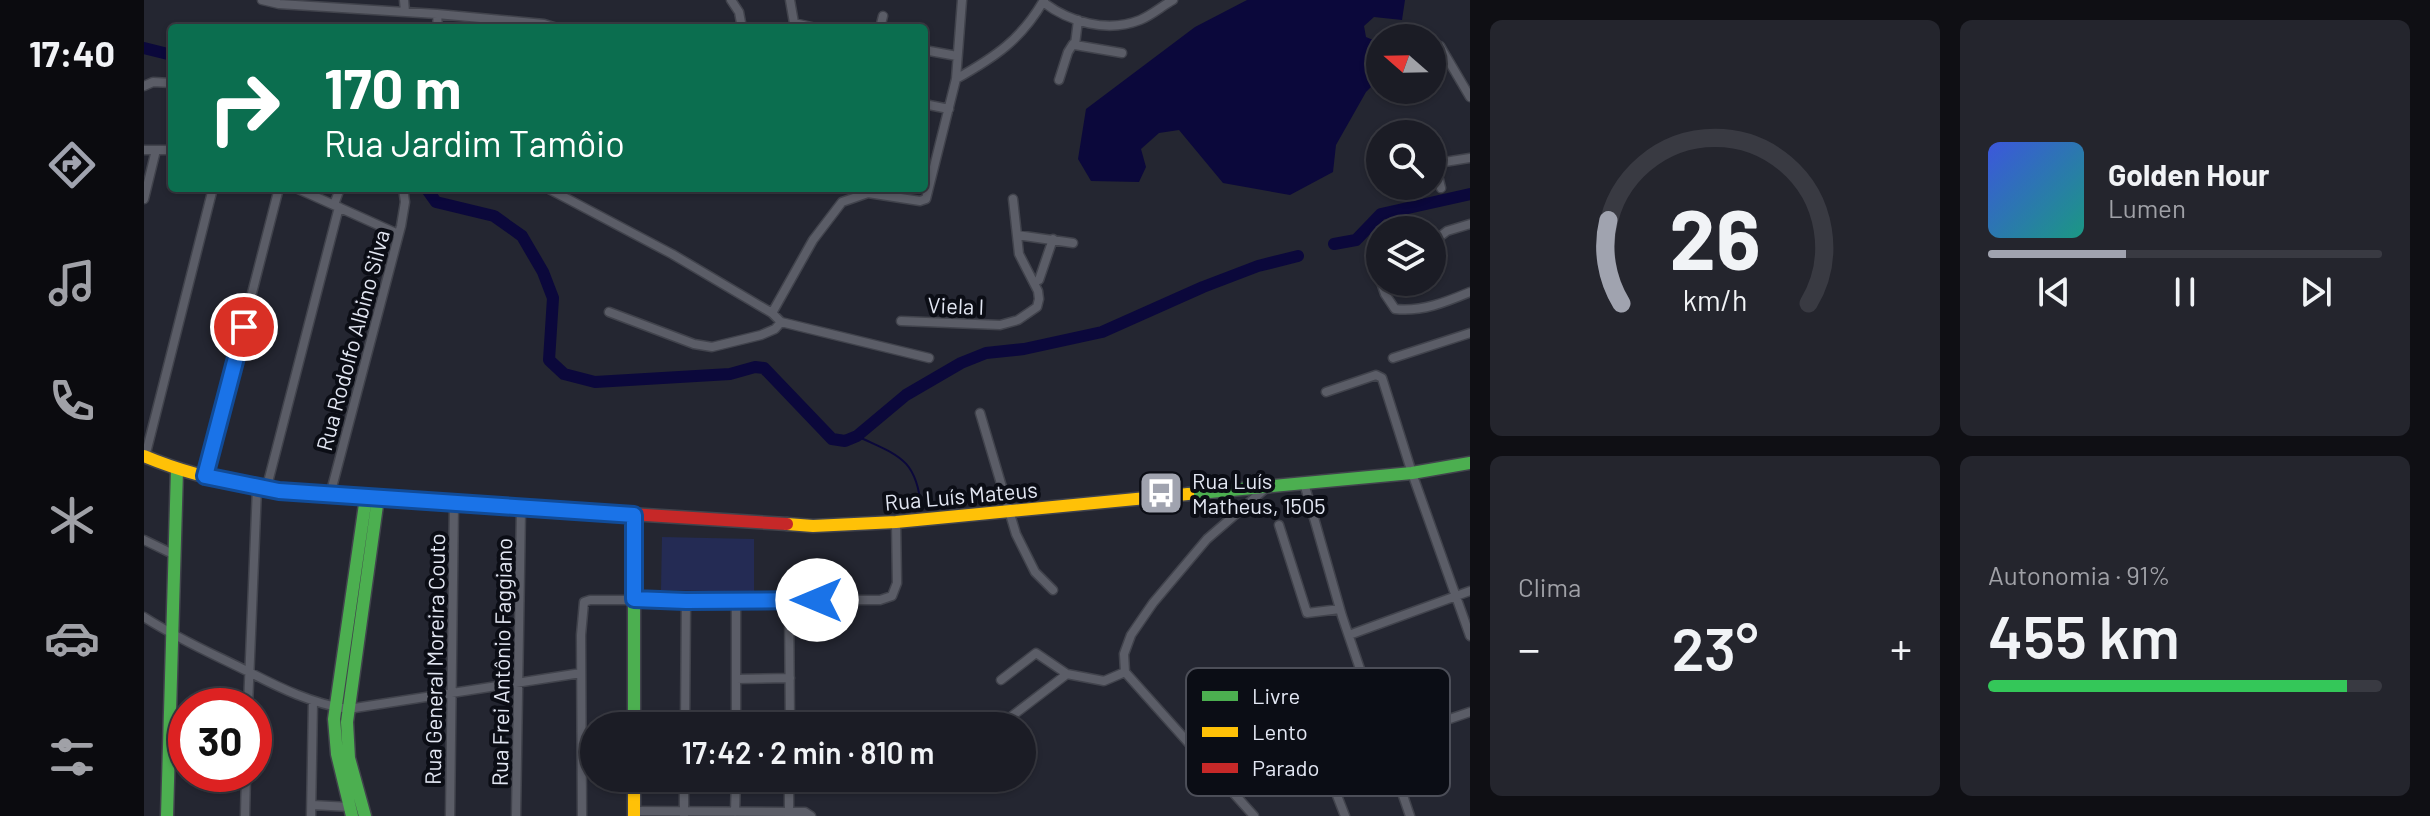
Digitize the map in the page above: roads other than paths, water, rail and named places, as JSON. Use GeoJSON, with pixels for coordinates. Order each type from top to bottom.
{"type":"FeatureCollection","features":[{"type":"Feature","properties":{"kind":"main road","name":"Rua Luís Mateus"},"geometry":{"type":"LineString","coordinates":[[144,457],[177,470],[262,489],[445,506],[454,503],[813,526],[896,522],[1412,473],[1470,463]]}},
{"type":"Feature","properties":{"kind":"main road"},"geometry":{"type":"LineString","coordinates":[[167,816],[177,470]]}},
{"type":"Feature","properties":{"kind":"main road"},"geometry":{"type":"LineString","coordinates":[[351,812],[337,754],[372,498]]}},
{"type":"Feature","properties":{"kind":"main road"},"geometry":{"type":"LineString","coordinates":[[634,515],[634,712]]}},
{"type":"Feature","properties":{"kind":"main road"},"geometry":{"type":"LineString","coordinates":[[342,708],[349,758],[365,816]]}},
{"type":"Feature","properties":{"kind":"main road"},"geometry":{"type":"LineString","coordinates":[[634,792],[634,814]]}},
{"type":"Feature","properties":{"kind":"street"},"geometry":{"type":"LineString","coordinates":[[262,0],[279,4],[544,24]]}},
{"type":"Feature","properties":{"kind":"street"},"geometry":{"type":"LineString","coordinates":[[404,0],[405,12]]}},
{"type":"Feature","properties":{"kind":"street"},"geometry":{"type":"LineString","coordinates":[[731,0],[739,12],[741,24]]}},
{"type":"Feature","properties":{"kind":"street"},"geometry":{"type":"LineString","coordinates":[[790,0],[792,18],[798,24]]}},
{"type":"Feature","properties":{"kind":"street"},"geometry":{"type":"LineString","coordinates":[[928,191],[956,79],[962,0]]}},
{"type":"Feature","properties":{"kind":"street"},"geometry":{"type":"LineString","coordinates":[[956,79],[1016,39],[1029,25],[1043,1],[1078,20],[1109,26],[1136,21],[1173,0]]}},
{"type":"Feature","properties":{"kind":"street"},"geometry":{"type":"LineString","coordinates":[[437,14],[438,24]]}},
{"type":"Feature","properties":{"kind":"street"},"geometry":{"type":"LineString","coordinates":[[881,24],[883,16]]}},
{"type":"Feature","properties":{"kind":"street"},"geometry":{"type":"LineString","coordinates":[[1059,80],[1073,44],[1078,20]]}},
{"type":"Feature","properties":{"kind":"street"},"geometry":{"type":"LineString","coordinates":[[1073,44],[1122,53]]}},
{"type":"Feature","properties":{"kind":"street"},"geometry":{"type":"LineString","coordinates":[[928,51],[957,56]]}},
{"type":"Feature","properties":{"kind":"street"},"geometry":{"type":"LineString","coordinates":[[1446,56],[1470,97]]}},
{"type":"Feature","properties":{"kind":"street"},"geometry":{"type":"LineString","coordinates":[[144,86],[153,82],[168,83]]}},
{"type":"Feature","properties":{"kind":"street"},"geometry":{"type":"LineString","coordinates":[[928,105],[949,109]]}},
{"type":"Feature","properties":{"kind":"street"},"geometry":{"type":"LineString","coordinates":[[144,150],[168,150]]}},
{"type":"Feature","properties":{"kind":"street"},"geometry":{"type":"LineString","coordinates":[[144,199],[156,150]]}},
{"type":"Feature","properties":{"kind":"street"},"geometry":{"type":"LineString","coordinates":[[1446,161],[1470,158]]}},
{"type":"Feature","properties":{"kind":"street"},"geometry":{"type":"LineString","coordinates":[[144,457],[212,192]]}},
{"type":"Feature","properties":{"kind":"street"},"geometry":{"type":"LineString","coordinates":[[205,476],[278,192]]}},
{"type":"Feature","properties":{"kind":"street"},"geometry":{"type":"LineString","coordinates":[[305,192],[398,234]]}},
{"type":"Feature","properties":{"kind":"street"},"geometry":{"type":"LineString","coordinates":[[249,688],[262,489],[339,192]]}},
{"type":"Feature","properties":{"kind":"street","name":"Rua Rodolfo Albino Silva"},"geometry":{"type":"LineString","coordinates":[[330,495],[404,210],[404,192]]}},
{"type":"Feature","properties":{"kind":"street"},"geometry":{"type":"LineString","coordinates":[[555,192],[672,254],[772,313],[781,322],[929,358]]}},
{"type":"Feature","properties":{"kind":"street"},"geometry":{"type":"LineString","coordinates":[[772,313],[813,240],[842,202],[868,193],[920,201],[926,199],[928,192]]}},
{"type":"Feature","properties":{"kind":"street"},"geometry":{"type":"LineString","coordinates":[[1013,199],[1017,235],[1073,243]]}},
{"type":"Feature","properties":{"kind":"street"},"geometry":{"type":"LineString","coordinates":[[1446,232],[1470,224]]}},
{"type":"Feature","properties":{"kind":"street","name":"Viela I"},"geometry":{"type":"LineString","coordinates":[[901,321],[1000,325],[1018,320],[1035,308],[1039,299],[1032,276],[1019,254],[1017,235]]}},
{"type":"Feature","properties":{"kind":"street"},"geometry":{"type":"LineString","coordinates":[[1039,280],[1053,239]]}},
{"type":"Feature","properties":{"kind":"street"},"geometry":{"type":"LineString","coordinates":[[1386,296],[1395,309],[1411,311],[1442,304],[1470,292]]}},
{"type":"Feature","properties":{"kind":"street"},"geometry":{"type":"LineString","coordinates":[[609,312],[694,344],[712,347],[761,335],[775,329],[781,322]]}},
{"type":"Feature","properties":{"kind":"street"},"geometry":{"type":"LineString","coordinates":[[1393,358],[1470,333]]}},
{"type":"Feature","properties":{"kind":"street"},"geometry":{"type":"LineString","coordinates":[[1326,392],[1380,375],[1470,636]]}},
{"type":"Feature","properties":{"kind":"street"},"geometry":{"type":"LineString","coordinates":[[980,413],[1008,511],[1031,565],[1053,590]]}},
{"type":"Feature","properties":{"kind":"street"},"geometry":{"type":"LineString","coordinates":[[1304,483],[1360,668]]}},
{"type":"Feature","properties":{"kind":"street"},"geometry":{"type":"LineString","coordinates":[[1186,740],[1125,672],[1124,654],[1131,635],[1153,603],[1207,539],[1268,486]]}},
{"type":"Feature","properties":{"kind":"street","name":"Rua General Moreira Couto"},"geometry":{"type":"LineString","coordinates":[[450,816],[454,503]]}},
{"type":"Feature","properties":{"kind":"street","name":"Rua Frei Antônio Faggiano"},"geometry":{"type":"LineString","coordinates":[[516,816],[521,508]]}},
{"type":"Feature","properties":{"kind":"street"},"geometry":{"type":"LineString","coordinates":[[582,712],[584,604],[590,600],[880,600],[892,596],[897,583],[896,522]]}},
{"type":"Feature","properties":{"kind":"street"},"geometry":{"type":"LineString","coordinates":[[1279,525],[1307,613],[1341,612]]}},
{"type":"Feature","properties":{"kind":"street"},"geometry":{"type":"LineString","coordinates":[[144,540],[175,555]]}},
{"type":"Feature","properties":{"kind":"street"},"geometry":{"type":"LineString","coordinates":[[1349,635],[1470,591]]}},
{"type":"Feature","properties":{"kind":"street"},"geometry":{"type":"LineString","coordinates":[[789,600],[790,712]]}},
{"type":"Feature","properties":{"kind":"street"},"geometry":{"type":"LineString","coordinates":[[685,712],[686,601]]}},
{"type":"Feature","properties":{"kind":"street"},"geometry":{"type":"LineString","coordinates":[[736,601],[736,712]]}},
{"type":"Feature","properties":{"kind":"street"},"geometry":{"type":"LineString","coordinates":[[144,617],[174,637],[249,672],[313,701],[342,708],[581,673]]}},
{"type":"Feature","properties":{"kind":"street"},"geometry":{"type":"LineString","coordinates":[[1001,680],[1036,653],[1067,674],[1104,681],[1125,672]]}},
{"type":"Feature","properties":{"kind":"street"},"geometry":{"type":"LineString","coordinates":[[1017,712],[1067,674]]}},
{"type":"Feature","properties":{"kind":"street"},"geometry":{"type":"LineString","coordinates":[[736,679],[790,678]]}},
{"type":"Feature","properties":{"kind":"street"},"geometry":{"type":"LineString","coordinates":[[311,816],[313,701]]}},
{"type":"Feature","properties":{"kind":"street"},"geometry":{"type":"LineString","coordinates":[[1450,719],[1470,712]]}},
{"type":"Feature","properties":{"kind":"street"},"geometry":{"type":"LineString","coordinates":[[245,816],[246,792]]}},
{"type":"Feature","properties":{"kind":"street"},"geometry":{"type":"LineString","coordinates":[[582,792],[582,816]]}},
{"type":"Feature","properties":{"kind":"street"},"geometry":{"type":"LineString","coordinates":[[684,792],[684,814]]}},
{"type":"Feature","properties":{"kind":"street"},"geometry":{"type":"LineString","coordinates":[[735,812],[736,792]]}},
{"type":"Feature","properties":{"kind":"street"},"geometry":{"type":"LineString","coordinates":[[789,792],[789,812]]}},
{"type":"Feature","properties":{"kind":"street"},"geometry":{"type":"LineString","coordinates":[[1236,796],[1254,816]]}},
{"type":"Feature","properties":{"kind":"street"},"geometry":{"type":"LineString","coordinates":[[1337,796],[1345,816]]}},
{"type":"Feature","properties":{"kind":"street"},"geometry":{"type":"LineString","coordinates":[[1403,796],[1410,816]]}},
{"type":"Feature","properties":{"kind":"street"},"geometry":{"type":"LineString","coordinates":[[312,805],[351,812]]}},
{"type":"Feature","properties":{"kind":"street"},"geometry":{"type":"LineString","coordinates":[[634,814],[805,812],[811,816]]}},
{"type":"Feature","properties":{"kind":"waterway"},"geometry":{"type":"LineString","coordinates":[[144,48],[168,54]]}},
{"type":"Feature","properties":{"kind":"waterway"},"geometry":{"type":"LineString","coordinates":[[429,192],[436,202],[494,216],[522,236],[543,272],[553,298],[549,360],[564,374],[595,382],[730,374],[755,367],[764,368],[832,439],[845,441],[857,436],[906,395],[961,363],[986,353],[1024,349],[1102,332],[1203,287],[1258,266],[1298,256]]}},
{"type":"Feature","properties":{"kind":"waterway"},"geometry":{"type":"LineString","coordinates":[[1334,244],[1356,240],[1381,214],[1470,194]]}},
{"type":"Feature","properties":{"kind":"waterway"},"geometry":{"type":"LineString","coordinates":[[857,436],[902,460],[915,478],[921,508]]}},
{"type":"Feature","properties":{"kind":"place","name":"Rua Luís Matheus, 1505"},"geometry":{"type":"Point","coordinates":[1161,493]}}]}
